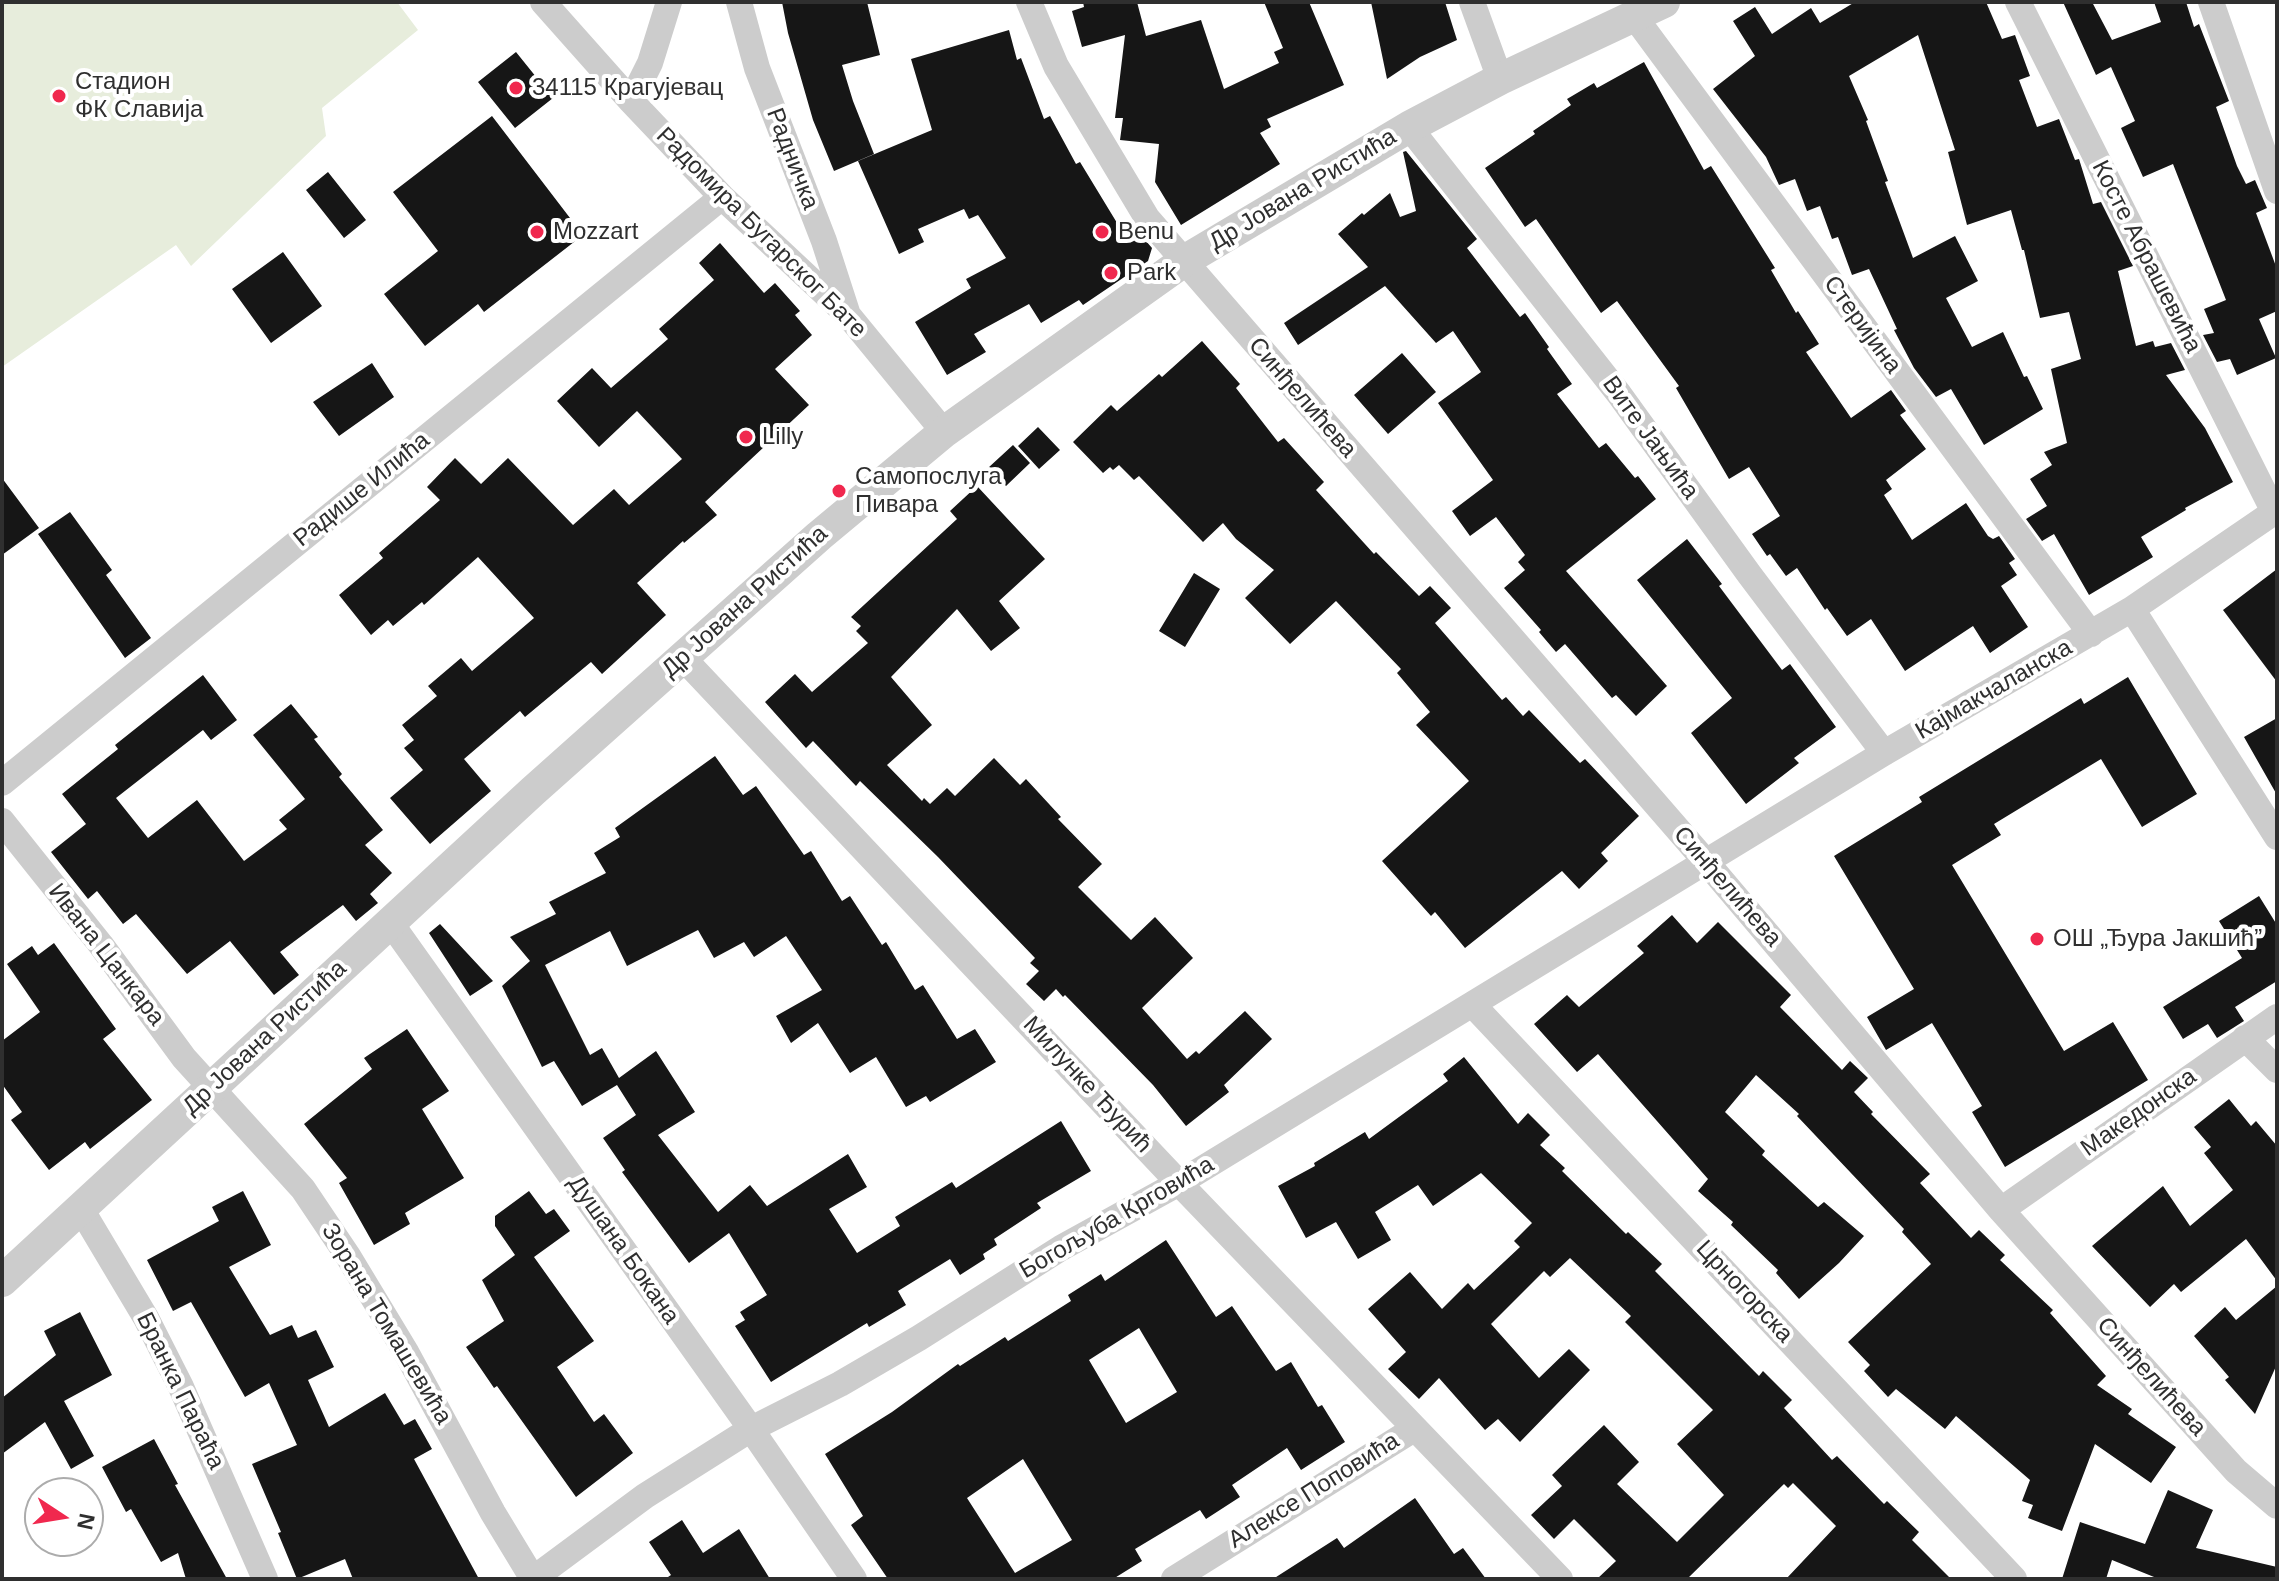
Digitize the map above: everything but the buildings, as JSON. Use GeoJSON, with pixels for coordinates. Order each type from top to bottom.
{"type":"FeatureCollection","features":[{"type":"Feature","properties":{"kind":"street","name":"Радомира Бугарског Бате"},"geometry":{"type":"LineString","coordinates":[[543,2],[722,197],[848,315],[944,432]]}},
{"type":"Feature","properties":{"kind":"street"},"geometry":{"type":"LineString","coordinates":[[631,101],[650,63],[669,2]]}},
{"type":"Feature","properties":{"kind":"street","name":"Радничка"},"geometry":{"type":"LineString","coordinates":[[739,2],[757,68],[824,241],[848,315]]}},
{"type":"Feature","properties":{"kind":"street","name":"Синђелићева"},"geometry":{"type":"LineString","coordinates":[[1029,2],[1031,13],[1056,66],[1147,218],[1707,863],[2001,1210],[2236,1471],[2277,1506]]}},
{"type":"Feature","properties":{"kind":"street"},"geometry":{"type":"LineString","coordinates":[[1472,2],[1500,79]]}},
{"type":"Feature","properties":{"kind":"street","name":"Др Јована Ристића"},"geometry":{"type":"LineString","coordinates":[[2,1281],[390,922],[829,527],[944,432],[1184,261],[1409,127],[1500,79],[1664,2]]}},
{"type":"Feature","properties":{"kind":"street","name":"Косте Абрашевића"},"geometry":{"type":"LineString","coordinates":[[2018,2],[2276,511]]}},
{"type":"Feature","properties":{"kind":"street"},"geometry":{"type":"LineString","coordinates":[[2211,2],[2277,191]]}},
{"type":"Feature","properties":{"kind":"street","name":"Стеријина"},"geometry":{"type":"LineString","coordinates":[[1634,16],[2091,634]]}},
{"type":"Feature","properties":{"kind":"street","name":"Вите Јањића"},"geometry":{"type":"LineString","coordinates":[[1409,127],[1619,394],[1884,753]]}},
{"type":"Feature","properties":{"kind":"street","name":"Радише Илића"},"geometry":{"type":"LineString","coordinates":[[2,783],[722,197]]}},
{"type":"Feature","properties":{"kind":"street","name":"Кајмакчаланска"},"geometry":{"type":"LineString","coordinates":[[1707,863],[1884,753],[2132,609],[2276,511]]}},
{"type":"Feature","properties":{"kind":"street"},"geometry":{"type":"LineString","coordinates":[[2132,609],[2277,837]]}},
{"type":"Feature","properties":{"kind":"street","name":"Милунке Ђурић"},"geometry":{"type":"LineString","coordinates":[[683,658],[1179,1183],[1560,1579]]}},
{"type":"Feature","properties":{"kind":"street","name":"Ивана Цанкара"},"geometry":{"type":"LineString","coordinates":[[2,821],[211,1089]]}},
{"type":"Feature","properties":{"kind":"street","name":"Богољуба Крговића"},"geometry":{"type":"LineString","coordinates":[[533,1579],[645,1496],[751,1429],[840,1384],[919,1338],[1061,1248],[1179,1183],[1707,863]]}},
{"type":"Feature","properties":{"kind":"street","name":"Душана Бокана"},"geometry":{"type":"LineString","coordinates":[[390,922],[854,1579]]}},
{"type":"Feature","properties":{"kind":"street","name":"Црногорска"},"geometry":{"type":"LineString","coordinates":[[1473,1005],[2014,1579]]}},
{"type":"Feature","properties":{"kind":"street","name":"Македонска"},"geometry":{"type":"LineString","coordinates":[[2001,1210],[2277,1017]]}},
{"type":"Feature","properties":{"kind":"street"},"geometry":{"type":"LineString","coordinates":[[2245,1038],[2277,1070]]}},
{"type":"Feature","properties":{"kind":"street","name":"Зорана Томашевића"},"geometry":{"type":"LineString","coordinates":[[211,1089],[303,1189],[348,1256],[451,1430],[493,1513],[533,1579]]}},
{"type":"Feature","properties":{"kind":"street","name":"Бранка Параћа"},"geometry":{"type":"LineString","coordinates":[[81,1209],[146,1318],[181,1387],[265,1579]]}},
{"type":"Feature","properties":{"kind":"street","name":"Алексе Поповића"},"geometry":{"type":"LineString","coordinates":[[1174,1579],[1414,1429]]}},
{"type":"Feature","properties":{"kind":"green space"},"geometry":{"type":"Polygon","coordinates":[[[2,2],[397,2],[418,30],[322,108],[326,136],[191,266],[176,245],[2,367],[2,2]]]}},
{"type":"Feature","properties":{"kind":"place","name":"34115 Крагујевац"},"geometry":{"type":"Point","coordinates":[516,88]}},
{"type":"Feature","properties":{"kind":"place","name":"Стадион ФК Славија"},"geometry":{"type":"Point","coordinates":[59,96]}},
{"type":"Feature","properties":{"kind":"place","name":"Mozzart"},"geometry":{"type":"Point","coordinates":[537,232]}},
{"type":"Feature","properties":{"kind":"place","name":"Benu"},"geometry":{"type":"Point","coordinates":[1102,232]}},
{"type":"Feature","properties":{"kind":"place","name":"Park"},"geometry":{"type":"Point","coordinates":[1111,273]}},
{"type":"Feature","properties":{"kind":"place","name":"Lilly"},"geometry":{"type":"Point","coordinates":[746,437]}},
{"type":"Feature","properties":{"kind":"place","name":"Самопослуга Пивара"},"geometry":{"type":"Point","coordinates":[839,491]}},
{"type":"Feature","properties":{"kind":"place","name":"ОШ „Ђура Јакшић”"},"geometry":{"type":"Point","coordinates":[2037,939]}}]}
